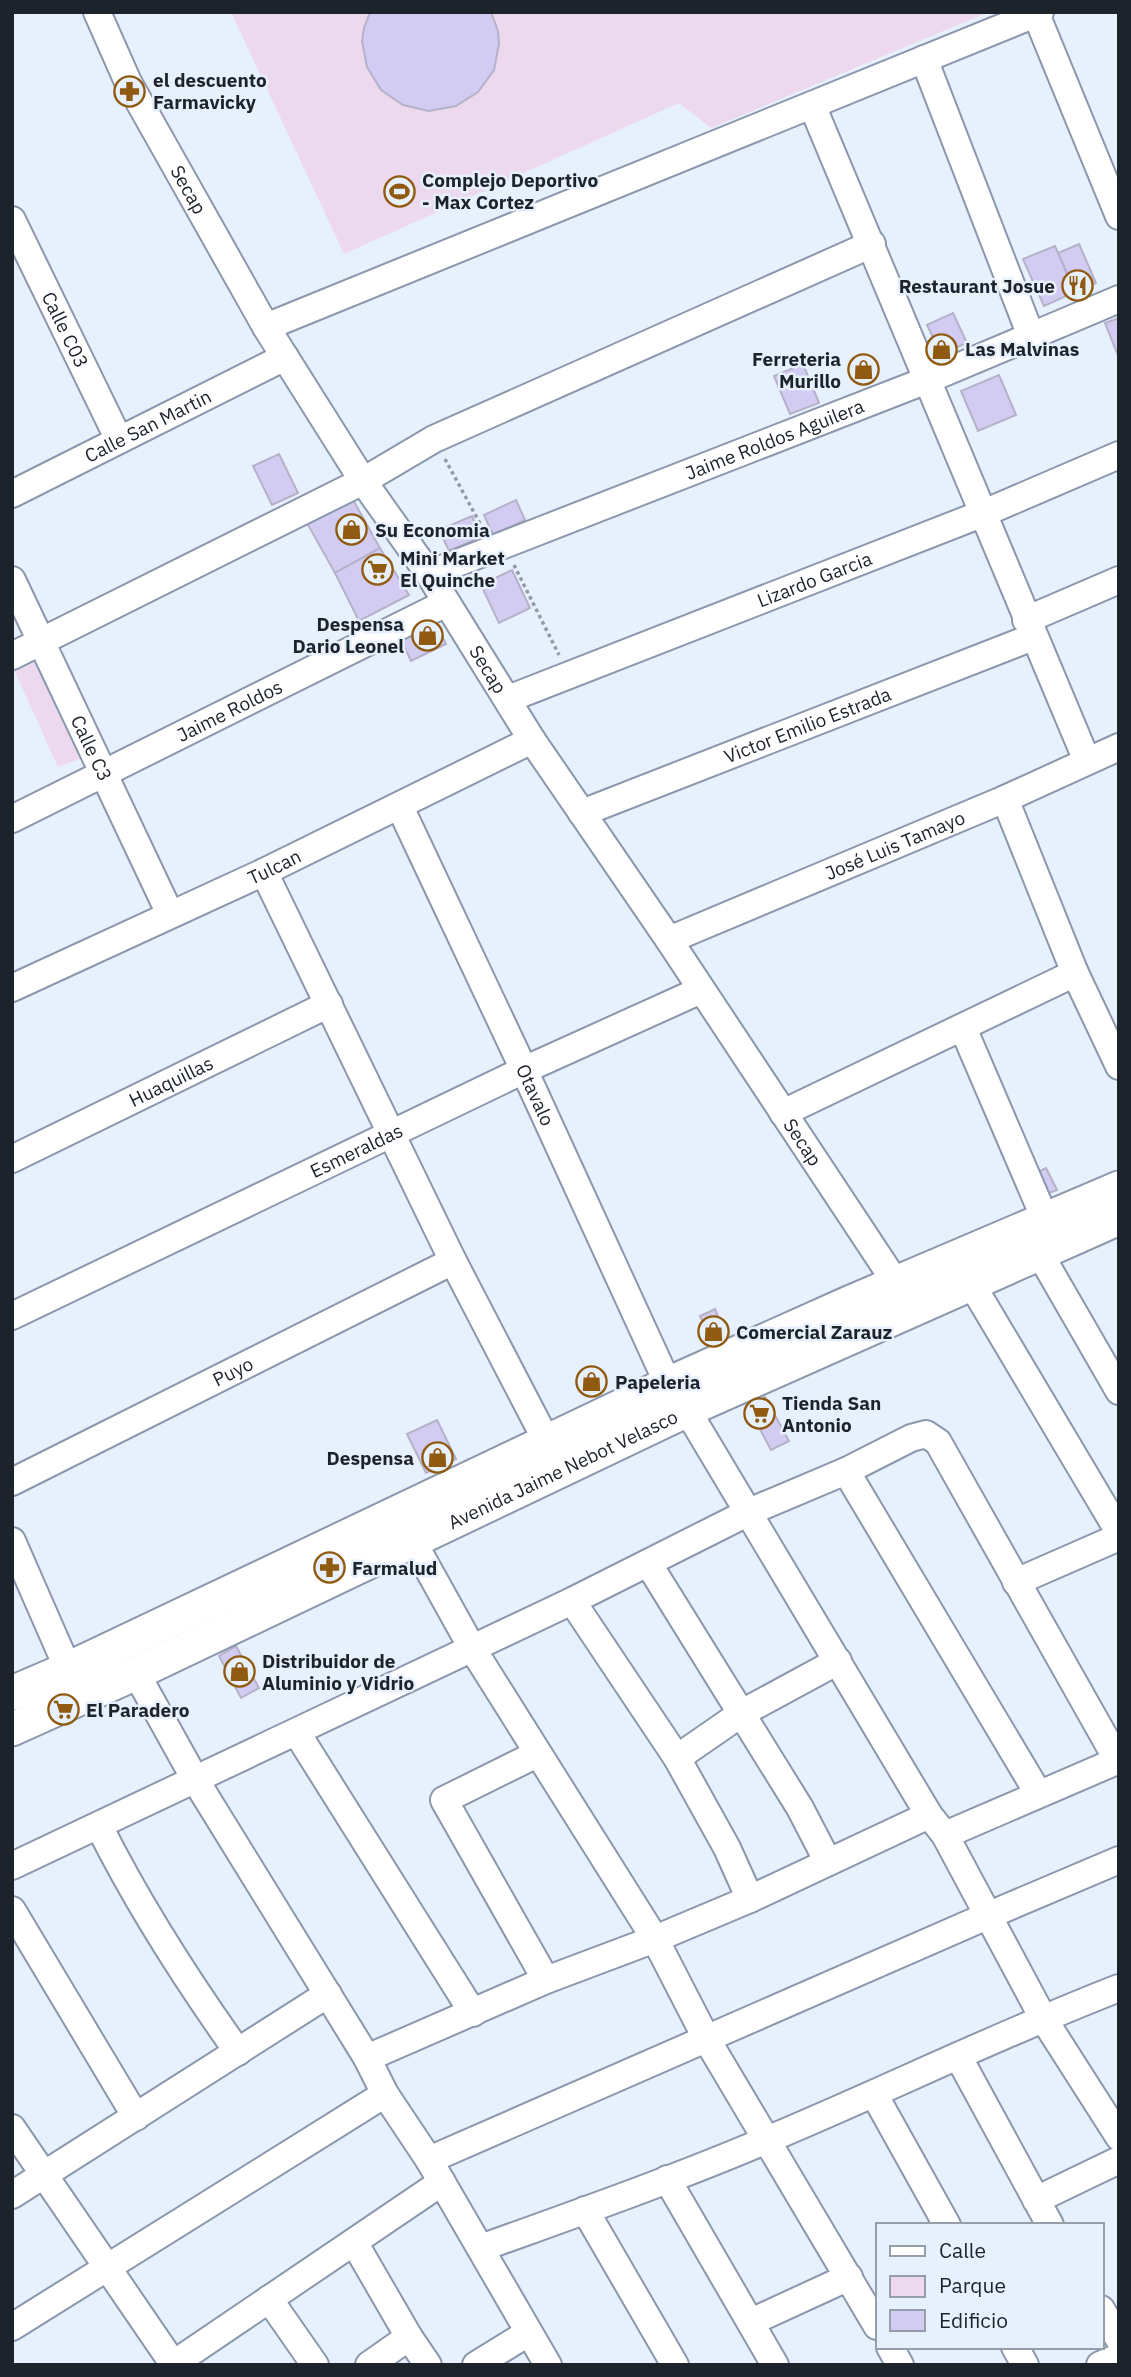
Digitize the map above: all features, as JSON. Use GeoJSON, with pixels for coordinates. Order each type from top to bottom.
{"type":"FeatureCollection","features":[{"type":"Feature","properties":{"kind":"main road","name":"Avenida Jaime Nebot Velasco"},"geometry":{"type":"LineString","coordinates":[[902,1297],[971,1283],[1018,1252],[1045,1219],[1119,1188]]}},
{"type":"Feature","properties":{"kind":"main road","name":"Avenida Jaime Nebot Velasco"},"geometry":{"type":"LineString","coordinates":[[12,1729],[136,1673],[412,1540],[678,1397],[902,1297],[1018,1252],[1119,1218]]}},
{"type":"Feature","properties":{"kind":"main road","name":"Avenida Jaime Nebot Velasco"},"geometry":{"type":"LineString","coordinates":[[12,1693],[547,1442],[678,1397]]}},
{"type":"Feature","properties":{"kind":"street","name":"Secap"},"geometry":{"type":"LineString","coordinates":[[97,12],[128,82],[266,327],[363,481],[429,574],[533,740],[669,940],[902,1297]]}},
{"type":"Feature","properties":{"kind":"street"},"geometry":{"type":"LineString","coordinates":[[266,327],[1038,13],[1119,216]]}},
{"type":"Feature","properties":{"kind":"street"},"geometry":{"type":"LineString","coordinates":[[924,59],[1031,336]]}},
{"type":"Feature","properties":{"kind":"street"},"geometry":{"type":"LineString","coordinates":[[812,105],[1087,761]]}},
{"type":"Feature","properties":{"kind":"street","name":"Calle C03"},"geometry":{"type":"LineString","coordinates":[[12,220],[119,440]]}},
{"type":"Feature","properties":{"kind":"street"},"geometry":{"type":"LineString","coordinates":[[12,656],[363,481],[434,439],[872,244]]}},
{"type":"Feature","properties":{"kind":"street","name":"Jaime Roldos Aguilera"},"geometry":{"type":"LineString","coordinates":[[429,574],[927,380],[1119,299]]}},
{"type":"Feature","properties":{"kind":"street","name":"Calle San Martin"},"geometry":{"type":"LineString","coordinates":[[12,494],[285,357]]}},
{"type":"Feature","properties":{"kind":"street","name":"Lizardo Garcia"},"geometry":{"type":"LineString","coordinates":[[508,699],[984,513],[1119,455]]}},
{"type":"Feature","properties":{"kind":"street","name":"Calle C3"},"geometry":{"type":"LineString","coordinates":[[12,580],[170,914]]}},
{"type":"Feature","properties":{"kind":"street","name":"Victor Emilio Estrada"},"geometry":{"type":"LineString","coordinates":[[582,813],[1030,628],[1119,580]]}},
{"type":"Feature","properties":{"kind":"street","name":"Jaime Roldos"},"geometry":{"type":"LineString","coordinates":[[12,820],[446,603]]}},
{"type":"Feature","properties":{"kind":"street","name":"Tulcan"},"geometry":{"type":"LineString","coordinates":[[12,988],[264,872],[533,740]]}},
{"type":"Feature","properties":{"kind":"street","name":"José Luis Tamayo"},"geometry":{"type":"LineString","coordinates":[[669,940],[1006,799],[1119,747]]}},
{"type":"Feature","properties":{"kind":"street"},"geometry":{"type":"LineString","coordinates":[[1006,799],[1075,973],[1119,1066]]}},
{"type":"Feature","properties":{"kind":"street","name":"Otavalo"},"geometry":{"type":"LineString","coordinates":[[400,807],[678,1397],[937,1825],[1043,2018],[1119,2137]]}},
{"type":"Feature","properties":{"kind":"street"},"geometry":{"type":"LineString","coordinates":[[264,872],[453,1261],[547,1442]]}},
{"type":"Feature","properties":{"kind":"street"},"geometry":{"type":"LineString","coordinates":[[783,1113],[1075,973]]}},
{"type":"Feature","properties":{"kind":"street","name":"Esmeraldas"},"geometry":{"type":"LineString","coordinates":[[12,1316],[524,1070],[701,990]]}},
{"type":"Feature","properties":{"kind":"street","name":"Huaquillas"},"geometry":{"type":"LineString","coordinates":[[12,1159],[329,1004]]}},
{"type":"Feature","properties":{"kind":"street"},"geometry":{"type":"LineString","coordinates":[[963,1028],[1045,1219]]}},
{"type":"Feature","properties":{"kind":"street"},"geometry":{"type":"LineString","coordinates":[[1018,1252],[1119,1391]]}},
{"type":"Feature","properties":{"kind":"street","name":"Puyo"},"geometry":{"type":"LineString","coordinates":[[12,1482],[453,1261]]}},
{"type":"Feature","properties":{"kind":"street"},"geometry":{"type":"LineString","coordinates":[[971,1283],[1119,1535],[1016,1582]]}},
{"type":"Feature","properties":{"kind":"street"},"geometry":{"type":"LineString","coordinates":[[12,1866],[572,1601],[749,1512],[846,1471],[911,1438],[926,1434],[938,1442],[1118,1760],[1038,1793],[828,1862],[750,1899],[655,1939],[545,1980],[367,2059]]}},
{"type":"Feature","properties":{"kind":"street"},"geometry":{"type":"LineString","coordinates":[[846,1471],[1038,1793]]}},
{"type":"Feature","properties":{"kind":"street"},"geometry":{"type":"LineString","coordinates":[[412,1540],[472,1648],[655,1939],[706,2038],[876,2324]]}},
{"type":"Feature","properties":{"kind":"street"},"geometry":{"type":"LineString","coordinates":[[12,1541],[68,1669]]}},
{"type":"Feature","properties":{"kind":"street"},"geometry":{"type":"LineString","coordinates":[[648,1563],[800,1808],[828,1862]]}},
{"type":"Feature","properties":{"kind":"street"},"geometry":{"type":"LineString","coordinates":[[572,1601],[677,1758],[727,1848],[750,1899]]}},
{"type":"Feature","properties":{"kind":"street"},"geometry":{"type":"LineString","coordinates":[[677,1758],[742,1713],[838,1661]]}},
{"type":"Feature","properties":{"kind":"street"},"geometry":{"type":"LineString","coordinates":[[136,1673],[196,1781],[328,1994],[385,2094],[435,2171],[548,2365]]}},
{"type":"Feature","properties":{"kind":"street"},"geometry":{"type":"LineString","coordinates":[[297,1732],[473,2013]]}},
{"type":"Feature","properties":{"kind":"street"},"geometry":{"type":"LineString","coordinates":[[537,1754],[444,1800],[545,1980]]}},
{"type":"Feature","properties":{"kind":"street"},"geometry":{"type":"LineString","coordinates":[[99,1826],[157,1932],[238,2052]]}},
{"type":"Feature","properties":{"kind":"street"},"geometry":{"type":"LineString","coordinates":[[12,2128],[173,2364],[354,2242],[435,2171],[706,2038],[1119,1860]]}},
{"type":"Feature","properties":{"kind":"street"},"geometry":{"type":"LineString","coordinates":[[12,1910],[136,2117]]}},
{"type":"Feature","properties":{"kind":"street"},"geometry":{"type":"LineString","coordinates":[[481,2248],[766,2140],[1043,2018],[1119,1988]]}},
{"type":"Feature","properties":{"kind":"street"},"geometry":{"type":"LineString","coordinates":[[12,2195],[328,1994]]}},
{"type":"Feature","properties":{"kind":"street"},"geometry":{"type":"LineString","coordinates":[[958,2056],[1049,2223]]}},
{"type":"Feature","properties":{"kind":"street"},"geometry":{"type":"LineString","coordinates":[[12,2327],[385,2094]]}},
{"type":"Feature","properties":{"kind":"street"},"geometry":{"type":"LineString","coordinates":[[874,2094],[946,2223]]}},
{"type":"Feature","properties":{"kind":"street"},"geometry":{"type":"LineString","coordinates":[[1036,2200],[1119,2160]]}},
{"type":"Feature","properties":{"kind":"street"},"geometry":{"type":"LineString","coordinates":[[667,2179],[775,2365]]}},
{"type":"Feature","properties":{"kind":"street"},"geometry":{"type":"LineString","coordinates":[[585,2210],[674,2365]]}},
{"type":"Feature","properties":{"kind":"street"},"geometry":{"type":"LineString","coordinates":[[354,2242],[428,2365]]}},
{"type":"Feature","properties":{"kind":"street"},"geometry":{"type":"LineString","coordinates":[[751,2322],[849,2277]]}},
{"type":"Feature","properties":{"kind":"street"},"geometry":{"type":"LineString","coordinates":[[269,2299],[315,2365]]}},
{"type":"Feature","properties":{"kind":"street"},"geometry":{"type":"LineString","coordinates":[[1103,2312],[1119,2339]]}},
{"type":"Feature","properties":{"kind":"street"},"geometry":{"type":"LineString","coordinates":[[476,2365],[528,2333]]}},
{"type":"Feature","properties":{"kind":"street"},"geometry":{"type":"LineString","coordinates":[[369,2365],[409,2337]]}},
{"type":"Feature","properties":{"kind":"street"},"geometry":{"type":"LineString","coordinates":[[891,2349],[900,2365]]}},
{"type":"Feature","properties":{"kind":"street"},"geometry":{"type":"LineString","coordinates":[[1016,2349],[1025,2365]]}},
{"type":"Feature","properties":{"kind":"street"},"geometry":{"type":"LineString","coordinates":[[1100,2365],[1119,2357]]}},
{"type":"Feature","properties":{"kind":"path"},"geometry":{"type":"LineString","coordinates":[[434,439],[498,546],[569,675]]}},
{"type":"Feature","properties":{"kind":"green space","name":"Complejo Deportivo - Max Cortez"},"geometry":{"type":"Polygon","coordinates":[[[231,12],[989,12],[711,128],[679,103],[344,254],[231,12]]]}},
{"type":"Feature","properties":{"kind":"green space"},"geometry":{"type":"Polygon","coordinates":[[[32,652],[85,757],[58,767],[12,665],[32,652]]]}},
{"type":"Feature","properties":{"kind":"building"},"geometry":{"type":"Polygon","coordinates":[[[370,12],[491,12],[498,31],[499,44],[494,70],[478,92],[456,106],[429,111],[403,105],[381,90],[367,67],[362,41],[370,12]]]}},
{"type":"Feature","properties":{"kind":"building"},"geometry":{"type":"Polygon","coordinates":[[[1079,244],[1096,283],[1075,292],[1058,253],[1079,244]]]}},
{"type":"Feature","properties":{"kind":"building"},"geometry":{"type":"Polygon","coordinates":[[[1055,246],[1075,292],[1044,306],[1023,259],[1055,246]]]}},
{"type":"Feature","properties":{"kind":"building"},"geometry":{"type":"Polygon","coordinates":[[[953,313],[967,343],[941,354],[927,325],[953,313]]]}},
{"type":"Feature","properties":{"kind":"building"},"geometry":{"type":"Polygon","coordinates":[[[1119,318],[1119,358],[1105,323],[1119,318]]]}},
{"type":"Feature","properties":{"kind":"building"},"geometry":{"type":"Polygon","coordinates":[[[803,364],[819,403],[790,414],[774,376],[803,364]]]}},
{"type":"Feature","properties":{"kind":"building"},"geometry":{"type":"Polygon","coordinates":[[[999,375],[1016,415],[978,431],[961,391],[999,375]]]}},
{"type":"Feature","properties":{"kind":"building"},"geometry":{"type":"Polygon","coordinates":[[[279,454],[298,493],[272,505],[253,466],[279,454]]]}},
{"type":"Feature","properties":{"kind":"building"},"geometry":{"type":"Polygon","coordinates":[[[352,498],[380,548],[335,573],[307,523],[352,498]]]}},
{"type":"Feature","properties":{"kind":"building"},"geometry":{"type":"Polygon","coordinates":[[[516,500],[525,520],[493,535],[484,515],[516,500]]]}},
{"type":"Feature","properties":{"kind":"building"},"geometry":{"type":"Polygon","coordinates":[[[472,516],[481,537],[449,551],[439,530],[472,516]]]}},
{"type":"Feature","properties":{"kind":"building"},"geometry":{"type":"Polygon","coordinates":[[[380,548],[409,595],[359,621],[335,573],[380,548]]]}},
{"type":"Feature","properties":{"kind":"building"},"geometry":{"type":"Polygon","coordinates":[[[512,570],[530,608],[499,623],[481,585],[512,570]]]}},
{"type":"Feature","properties":{"kind":"building"},"geometry":{"type":"Polygon","coordinates":[[[435,621],[446,644],[411,661],[400,638],[435,621]]]}},
{"type":"Feature","properties":{"kind":"building"},"geometry":{"type":"Polygon","coordinates":[[[1046,1168],[1057,1190],[1046,1194],[1036,1173],[1046,1168]]]}},
{"type":"Feature","properties":{"kind":"building"},"geometry":{"type":"Polygon","coordinates":[[[715,1309],[725,1333],[711,1339],[700,1316],[715,1309]]]}},
{"type":"Feature","properties":{"kind":"building","name":"Papeleria"},"geometry":{"type":"Polygon","coordinates":[[[595,1368],[604,1388],[588,1395],[580,1375],[595,1368]]]}},
{"type":"Feature","properties":{"kind":"building"},"geometry":{"type":"Polygon","coordinates":[[[765,1397],[789,1441],[771,1450],[748,1407],[765,1397]]]}},
{"type":"Feature","properties":{"kind":"building"},"geometry":{"type":"Polygon","coordinates":[[[437,1420],[456,1459],[426,1473],[407,1434],[437,1420]]]}},
{"type":"Feature","properties":{"kind":"building","name":"Distribuidor de Aluminio y Vidrio"},"geometry":{"type":"Polygon","coordinates":[[[236,1646],[259,1688],[241,1698],[219,1656],[236,1646]]]}},
{"type":"Feature","properties":{"kind":"place","name":"el descuento Farmavicky"},"geometry":{"type":"Point","coordinates":[130,91]}},
{"type":"Feature","properties":{"kind":"place","name":"Complejo Deportivo - Max Cortez"},"geometry":{"type":"Point","coordinates":[399,191]}},
{"type":"Feature","properties":{"kind":"place","name":"Restaurant Josue"},"geometry":{"type":"Point","coordinates":[1078,286]}},
{"type":"Feature","properties":{"kind":"place","name":"Las Malvinas"},"geometry":{"type":"Point","coordinates":[942,349]}},
{"type":"Feature","properties":{"kind":"place","name":"Ferreteria Murillo"},"geometry":{"type":"Point","coordinates":[864,370]}},
{"type":"Feature","properties":{"kind":"place","name":"Su Economia"},"geometry":{"type":"Point","coordinates":[352,530]}},
{"type":"Feature","properties":{"kind":"place","name":"Mini Market El Quinche"},"geometry":{"type":"Point","coordinates":[377,569]}},
{"type":"Feature","properties":{"kind":"place","name":"Despensa Dario Leonel"},"geometry":{"type":"Point","coordinates":[427,635]}},
{"type":"Feature","properties":{"kind":"place","name":"Comercial Zarauz"},"geometry":{"type":"Point","coordinates":[713,1332]}},
{"type":"Feature","properties":{"kind":"place","name":"Papeleria"},"geometry":{"type":"Point","coordinates":[592,1382]}},
{"type":"Feature","properties":{"kind":"place","name":"Tienda San Antonio"},"geometry":{"type":"Point","coordinates":[759,1414]}},
{"type":"Feature","properties":{"kind":"place","name":"Despensa"},"geometry":{"type":"Point","coordinates":[437,1458]}},
{"type":"Feature","properties":{"kind":"place","name":"Farmalud"},"geometry":{"type":"Point","coordinates":[329,1568]}},
{"type":"Feature","properties":{"kind":"place","name":"Distribuidor de Aluminio y Vidrio"},"geometry":{"type":"Point","coordinates":[239,1672]}},
{"type":"Feature","properties":{"kind":"place","name":"El Paradero"},"geometry":{"type":"Point","coordinates":[63,1710]}}]}
